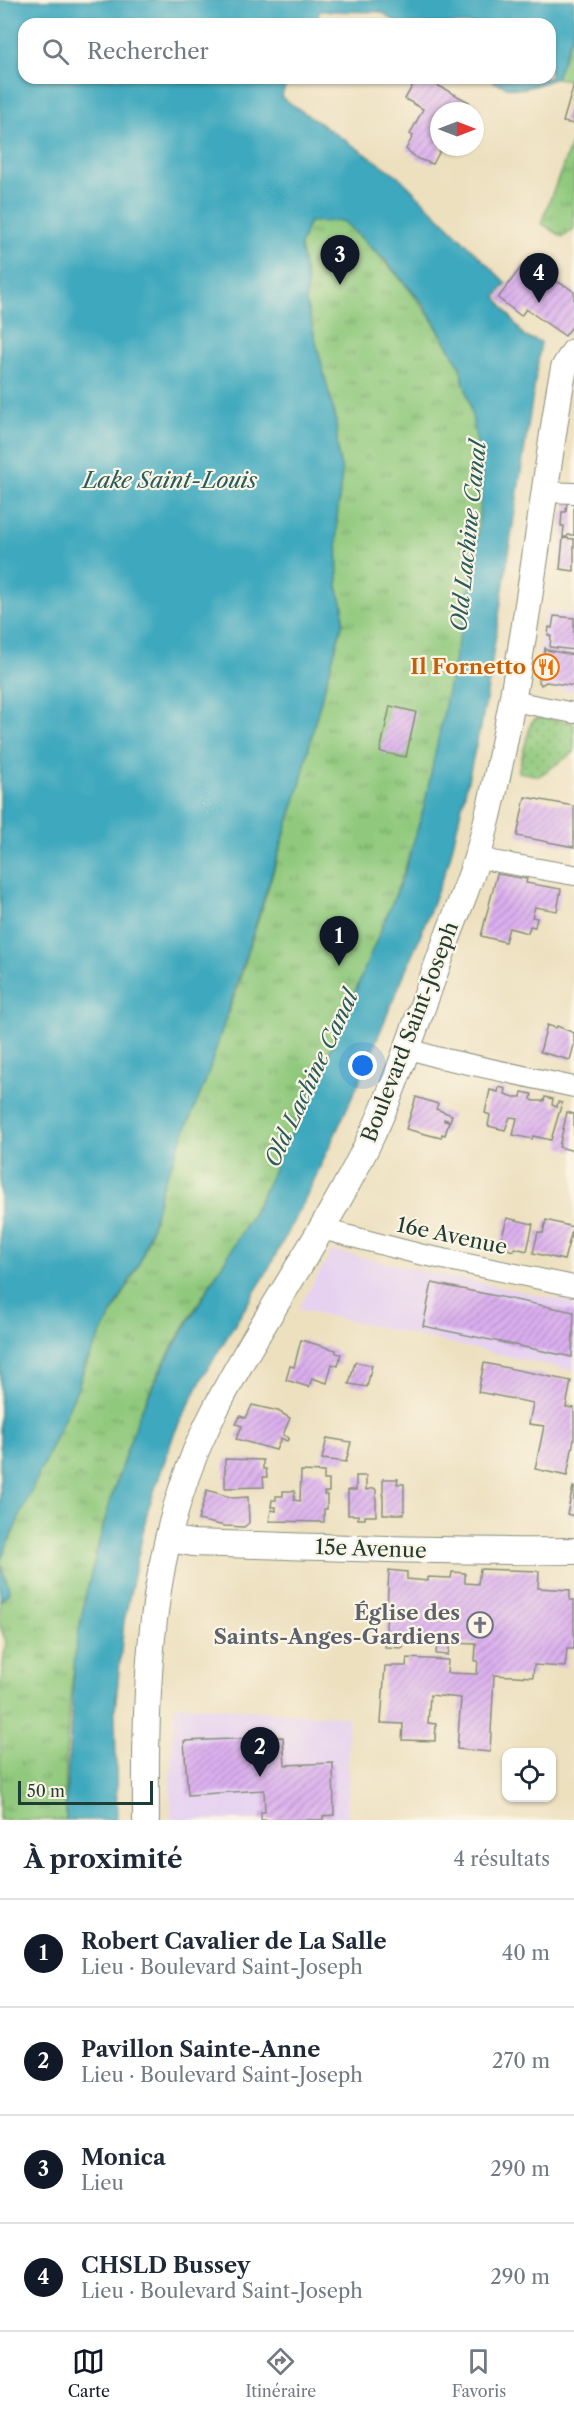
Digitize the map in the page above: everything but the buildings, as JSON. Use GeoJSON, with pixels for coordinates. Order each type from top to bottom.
{"type":"FeatureCollection","features":[{"type":"Feature","properties":{"kind":"street","name":"Boulevard Saint-Joseph"},"geometry":{"type":"LineString","coordinates":[[146,1820],[145,1735],[157,1599],[168,1539],[184,1482],[205,1430],[221,1400],[322,1229],[376,1127],[477,856],[513,701],[564,368],[574,352]]}},
{"type":"Feature","properties":{"kind":"street"},"geometry":{"type":"LineString","coordinates":[[544,492],[574,493]]}},
{"type":"Feature","properties":{"kind":"street"},"geometry":{"type":"LineString","coordinates":[[513,701],[574,713]]}},
{"type":"Feature","properties":{"kind":"street"},"geometry":{"type":"LineString","coordinates":[[477,856],[493,861],[574,875]]}},
{"type":"Feature","properties":{"kind":"street"},"geometry":{"type":"LineString","coordinates":[[407,1048],[436,1057],[574,1087]]}},
{"type":"Feature","properties":{"kind":"street","name":"16e Avenue"},"geometry":{"type":"LineString","coordinates":[[322,1229],[419,1254],[574,1286]]}},
{"type":"Feature","properties":{"kind":"street","name":"15e Avenue"},"geometry":{"type":"LineString","coordinates":[[168,1539],[193,1543],[365,1549],[476,1552],[574,1551]]}},
{"type":"Feature","properties":{"kind":"shaded area"},"geometry":{"type":"Polygon","coordinates":[[[545,611],[574,614],[574,691],[543,688],[535,679],[545,611]]]}},
{"type":"Feature","properties":{"kind":"shaded area"},"geometry":{"type":"Polygon","coordinates":[[[332,1251],[574,1303],[574,1371],[298,1309],[332,1251]]]}},
{"type":"Feature","properties":{"kind":"shaded area"},"geometry":{"type":"Polygon","coordinates":[[[175,1705],[348,1717],[348,1820],[171,1820],[170,1779],[175,1705]]]}},
{"type":"Feature","properties":{"kind":"green space"},"geometry":{"type":"Polygon","coordinates":[[[574,30],[574,81],[556,78],[574,30]]]}},
{"type":"Feature","properties":{"kind":"green space"},"geometry":{"type":"Polygon","coordinates":[[[574,137],[574,229],[563,237],[541,223],[574,137]]]}},
{"type":"Feature","properties":{"kind":"green space"},"geometry":{"type":"Polygon","coordinates":[[[309,221],[343,221],[358,235],[385,262],[422,306],[457,361],[474,419],[482,471],[478,545],[428,794],[400,883],[342,1024],[269,1181],[162,1367],[137,1422],[120,1470],[93,1567],[74,1668],[68,1718],[66,1820],[0,1820],[0,1689],[6,1641],[0,1627],[0,1601],[9,1592],[0,1561],[91,1354],[147,1244],[161,1189],[236,992],[300,785],[343,622],[343,605],[338,590],[337,518],[342,472],[338,455],[336,421],[306,302],[307,282],[300,246],[309,221]]]}},
{"type":"Feature","properties":{"kind":"green space"},"geometry":{"type":"Polygon","coordinates":[[[543,718],[574,723],[574,752],[539,776],[518,772],[531,723],[535,719],[543,718]]]}},
{"type":"Feature","properties":{"kind":"water","name":"Lake Saint-Louis"},"geometry":{"type":"Polygon","coordinates":[[[0,0],[574,0],[574,30],[556,78],[556,18],[390,18],[381,12],[320,11],[317,18],[18,18],[18,84],[286,84],[281,97],[397,175],[506,283],[496,297],[525,337],[541,342],[485,706],[450,858],[359,1082],[304,1202],[264,1277],[205,1373],[174,1434],[148,1509],[124,1622],[115,1711],[117,1820],[66,1820],[75,1652],[86,1593],[110,1502],[138,1417],[167,1358],[256,1208],[337,1035],[404,874],[424,807],[475,560],[482,488],[481,467],[470,405],[459,364],[424,305],[384,259],[343,221],[309,222],[300,246],[307,282],[306,302],[336,421],[338,455],[342,472],[337,518],[338,590],[343,605],[343,622],[300,785],[206,1080],[161,1189],[154,1220],[140,1261],[84,1366],[78,1387],[0,1561],[0,0]]]}},
{"type":"Feature","properties":{"kind":"water","name":"Lake Saint-Louis"},"geometry":{"type":"Polygon","coordinates":[[[500,84],[540,84],[522,88],[506,87],[500,84]]]}},
{"type":"Feature","properties":{"kind":"water"},"geometry":{"type":"Polygon","coordinates":[[[0,1561],[9,1592],[0,1601],[0,1561]]]}},
{"type":"Feature","properties":{"kind":"place","name":"Monica"},"geometry":{"type":"Point","coordinates":[340,285]}},
{"type":"Feature","properties":{"kind":"place","name":"CHSLD Bussey"},"geometry":{"type":"Point","coordinates":[539,303]}},
{"type":"Feature","properties":{"kind":"place","name":"Il Fornetto"},"geometry":{"type":"Point","coordinates":[546,667]}},
{"type":"Feature","properties":{"kind":"place","name":"Robert Cavalier de La Salle"},"geometry":{"type":"Point","coordinates":[339,966]}},
{"type":"Feature","properties":{"kind":"place","name":"Église des Saints-Anges-Gardiens"},"geometry":{"type":"Point","coordinates":[480,1625]}},
{"type":"Feature","properties":{"kind":"place","name":"Pavillon Sainte-Anne"},"geometry":{"type":"Point","coordinates":[260,1777]}},
{"type":"Feature","properties":{"kind":"water label","name":"Old Lachine Canal"},"geometry":{"type":"Point","coordinates":[468,536]}},
{"type":"Feature","properties":{"kind":"water label","name":"Old Lachine Canal"},"geometry":{"type":"Point","coordinates":[311,1078]}}]}
